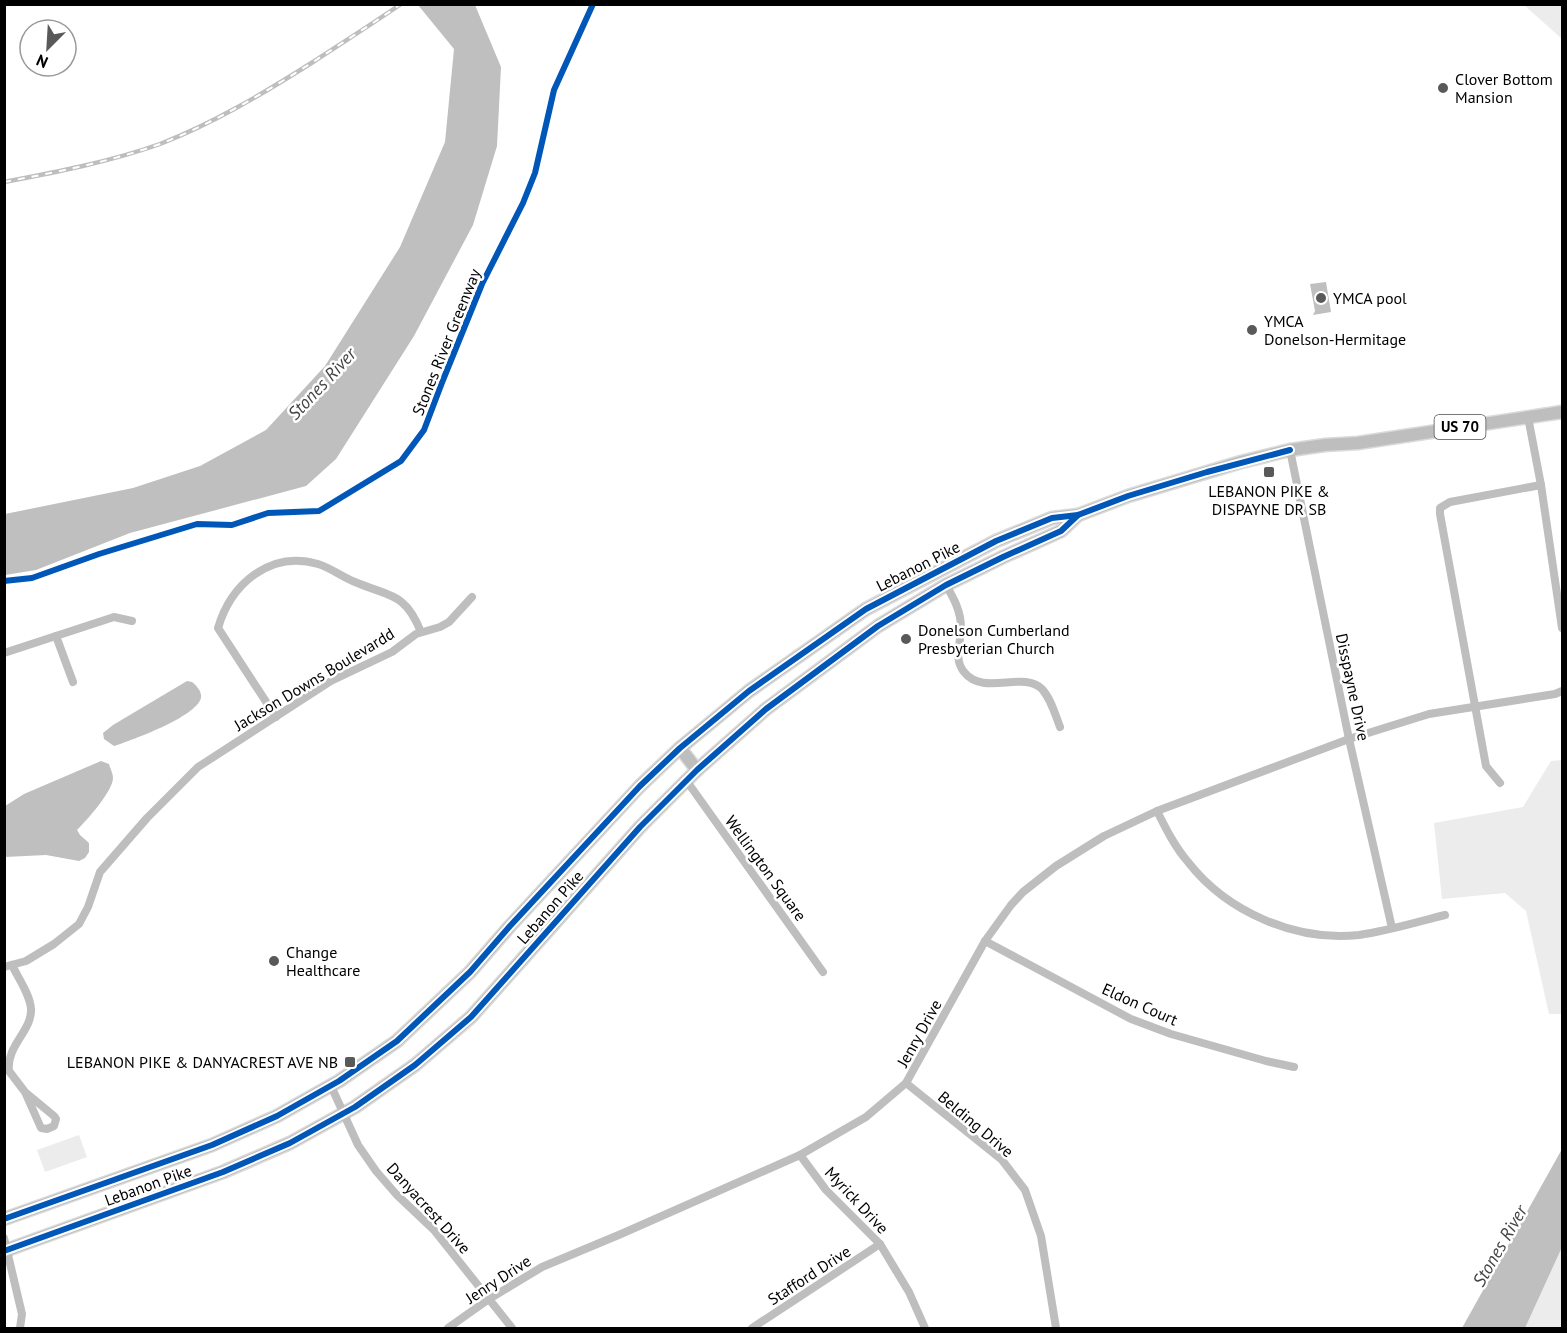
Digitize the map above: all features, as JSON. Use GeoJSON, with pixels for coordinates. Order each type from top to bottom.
{"type":"FeatureCollection","features":[{"type":"Feature","properties":{"kind":"main road","name":"Lebanon Pike"},"geometry":{"type":"LineString","coordinates":[[4,1219],[212,1145],[277,1116],[331,1086],[397,1041],[448,993],[640,786],[680,748],[749,691],[866,609],[996,541],[1052,518],[1077,515],[1128,496],[1230,465],[1290,450],[1358,443],[1563,412]]}},
{"type":"Feature","properties":{"kind":"main road","name":"Lebanon Pike"},"geometry":{"type":"LineString","coordinates":[[6,1246],[223,1172],[290,1143],[343,1113],[415,1065],[471,1017],[639,827],[686,780],[766,709],[878,626],[946,585],[1061,531],[1077,515]]}},
{"type":"Feature","properties":{"kind":"main road"},"geometry":{"type":"LineString","coordinates":[[841,626],[853,645]]}},
{"type":"Feature","properties":{"kind":"main road"},"geometry":{"type":"LineString","coordinates":[[680,748],[698,770]]}},
{"type":"Feature","properties":{"kind":"street"},"geometry":{"type":"LineString","coordinates":[[1528,417],[1563,628]]}},
{"type":"Feature","properties":{"kind":"street","name":"Disspayne Drive"},"geometry":{"type":"LineString","coordinates":[[1290,450],[1349,739],[1392,928]]}},
{"type":"Feature","properties":{"kind":"street"},"geometry":{"type":"LineString","coordinates":[[1500,783],[1486,766],[1440,508],[1450,502],[1541,485]]}},
{"type":"Feature","properties":{"kind":"street"},"geometry":{"type":"LineString","coordinates":[[276,717],[218,628],[231,596],[242,583],[262,569],[290,561],[319,564],[404,603],[412,612],[421,632]]}},
{"type":"Feature","properties":{"kind":"street"},"geometry":{"type":"LineString","coordinates":[[946,585],[958,607],[961,628],[957,656],[965,673],[970,679],[981,683],[1027,683],[1041,688],[1051,704],[1060,727]]}},
{"type":"Feature","properties":{"kind":"street","name":"Jackson Downs Boulevardd"},"geometry":{"type":"LineString","coordinates":[[8,966],[26,961],[43,951],[79,924],[88,907],[100,872],[177,786],[198,767],[331,681],[392,652],[421,632],[432,631],[449,622],[472,597]]}},
{"type":"Feature","properties":{"kind":"street"},"geometry":{"type":"LineString","coordinates":[[4,653],[114,617],[132,621]]}},
{"type":"Feature","properties":{"kind":"street"},"geometry":{"type":"LineString","coordinates":[[56,636],[73,682]]}},
{"type":"Feature","properties":{"kind":"street","name":"Jenry Drive"},"geometry":{"type":"LineString","coordinates":[[448,1329],[489,1299],[542,1267],[800,1155],[866,1117],[906,1083],[985,941],[1004,913],[1023,892],[1056,866],[1104,836],[1157,811],[1349,739],[1429,714],[1563,691]]}},
{"type":"Feature","properties":{"kind":"street","name":"Wellington Square"},"geometry":{"type":"LineString","coordinates":[[686,780],[823,972]]}},
{"type":"Feature","properties":{"kind":"street"},"geometry":{"type":"LineString","coordinates":[[1157,811],[1174,844],[1205,881],[1243,909],[1265,920],[1311,933],[1359,935],[1445,915]]}},
{"type":"Feature","properties":{"kind":"street","name":"Eldon Court"},"geometry":{"type":"LineString","coordinates":[[985,941],[1131,1019],[1171,1034],[1294,1067]]}},
{"type":"Feature","properties":{"kind":"street"},"geometry":{"type":"LineString","coordinates":[[8,966],[26,994],[31,1009],[30,1018],[10,1054],[8,1066],[10,1074],[26,1092],[54,1116],[56,1119],[54,1126],[47,1130],[41,1128],[26,1092]]}},
{"type":"Feature","properties":{"kind":"street","name":"Belding Drive"},"geometry":{"type":"LineString","coordinates":[[906,1083],[1002,1160],[1025,1190],[1041,1236],[1056,1329]]}},
{"type":"Feature","properties":{"kind":"street","name":"Danyacrest Drive"},"geometry":{"type":"LineString","coordinates":[[331,1086],[357,1144],[376,1171],[396,1194],[434,1230],[512,1329]]}},
{"type":"Feature","properties":{"kind":"street","name":"Myrick Drive"},"geometry":{"type":"LineString","coordinates":[[800,1155],[826,1190],[880,1244],[909,1292],[925,1329]]}},
{"type":"Feature","properties":{"kind":"street","name":"Stafford Drive"},"geometry":{"type":"LineString","coordinates":[[752,1329],[880,1244]]}},
{"type":"Feature","properties":{"kind":"street"},"geometry":{"type":"LineString","coordinates":[[6,1246],[22,1314],[20,1329]]}},
{"type":"Feature","properties":{"kind":"shaded area"},"geometry":{"type":"Polygon","coordinates":[[[1524,5],[1562,5],[1562,37],[1561,38],[1524,5]]]}},
{"type":"Feature","properties":{"kind":"shaded area"},"geometry":{"type":"Polygon","coordinates":[[[1562,760],[1562,1014],[1549,1014],[1526,911],[1505,893],[1442,899],[1434,823],[1523,807],[1551,761],[1562,760]]]}},
{"type":"Feature","properties":{"kind":"shaded area"},"geometry":{"type":"Polygon","coordinates":[[[79,1135],[87,1157],[45,1172],[37,1150],[79,1135]]]}},
{"type":"Feature","properties":{"kind":"shaded area"},"geometry":{"type":"Polygon","coordinates":[[[1562,1187],[1562,1328],[1476,1328],[1562,1187]]]}},
{"type":"Feature","properties":{"kind":"water","name":"Stones River"},"geometry":{"type":"Polygon","coordinates":[[[418,5],[475,5],[501,67],[497,146],[473,225],[414,336],[336,459],[306,486],[130,533],[36,570],[5,575],[5,514],[133,488],[200,466],[266,430],[325,366],[400,247],[445,142],[454,49],[418,5]]]}},
{"type":"Feature","properties":{"kind":"water","name":"YMCA pool"},"geometry":{"type":"Polygon","coordinates":[[[1326,282],[1331,312],[1313,315],[1315,311],[1310,284],[1326,282]]]}},
{"type":"Feature","properties":{"kind":"water"},"geometry":{"type":"Polygon","coordinates":[[[187,681],[196,685],[201,696],[197,705],[188,713],[162,727],[114,746],[104,739],[103,733],[113,725],[187,681]]]}},
{"type":"Feature","properties":{"kind":"water"},"geometry":{"type":"Polygon","coordinates":[[[101,761],[109,764],[113,778],[104,798],[77,830],[89,843],[89,852],[85,858],[79,861],[46,855],[5,857],[5,806],[24,794],[101,761]]]}},
{"type":"Feature","properties":{"kind":"water"},"geometry":{"type":"Polygon","coordinates":[[[1562,1149],[1562,1247],[1525,1328],[1462,1328],[1562,1149]]]}},
{"type":"Feature","properties":{"kind":"railway"},"geometry":{"type":"LineString","coordinates":[[4,182],[102,161],[180,136],[276,85],[401,4]]}},
{"type":"Feature","properties":{"kind":"cycle path","name":"Stones River Greenway"},"geometry":{"type":"LineString","coordinates":[[4,581],[32,578],[99,554],[197,524],[232,525],[268,513],[319,511],[401,461],[424,430],[482,284],[523,203],[535,173],[554,90],[593,4]]}},
{"type":"Feature","properties":{"kind":"cycle path"},"geometry":{"type":"LineString","coordinates":[[4,1219],[212,1145],[277,1116],[339,1081],[397,1041],[470,972],[640,786],[680,748],[749,691],[866,609],[996,541],[1052,518],[1078,515],[1128,496],[1290,450]]}},
{"type":"Feature","properties":{"kind":"cycle path"},"geometry":{"type":"LineString","coordinates":[[4,1251],[223,1172],[290,1143],[355,1107],[415,1065],[471,1017],[640,827],[697,770],[766,709],[878,626],[946,585],[1061,531],[1078,515]]}},
{"type":"Feature","properties":{"kind":"place","name":"Clover Bottom Mansion"},"geometry":{"type":"Point","coordinates":[1443,88]}},
{"type":"Feature","properties":{"kind":"place","name":"YMCA pool"},"geometry":{"type":"Point","coordinates":[1321,298]}},
{"type":"Feature","properties":{"kind":"place","name":"YMCA Donelson-Hermitage"},"geometry":{"type":"Point","coordinates":[1252,330]}},
{"type":"Feature","properties":{"kind":"place","name":"LEBANON PIKE & DISPAYNE DR SB"},"geometry":{"type":"Point","coordinates":[1269,472]}},
{"type":"Feature","properties":{"kind":"place","name":"Donelson Cumberland Presbyterian Church"},"geometry":{"type":"Point","coordinates":[906,639]}},
{"type":"Feature","properties":{"kind":"place","name":"Change Healthcare"},"geometry":{"type":"Point","coordinates":[274,961]}},
{"type":"Feature","properties":{"kind":"place","name":"LEBANON PIKE & DANYACREST AVE NB"},"geometry":{"type":"Point","coordinates":[350,1062]}}]}
